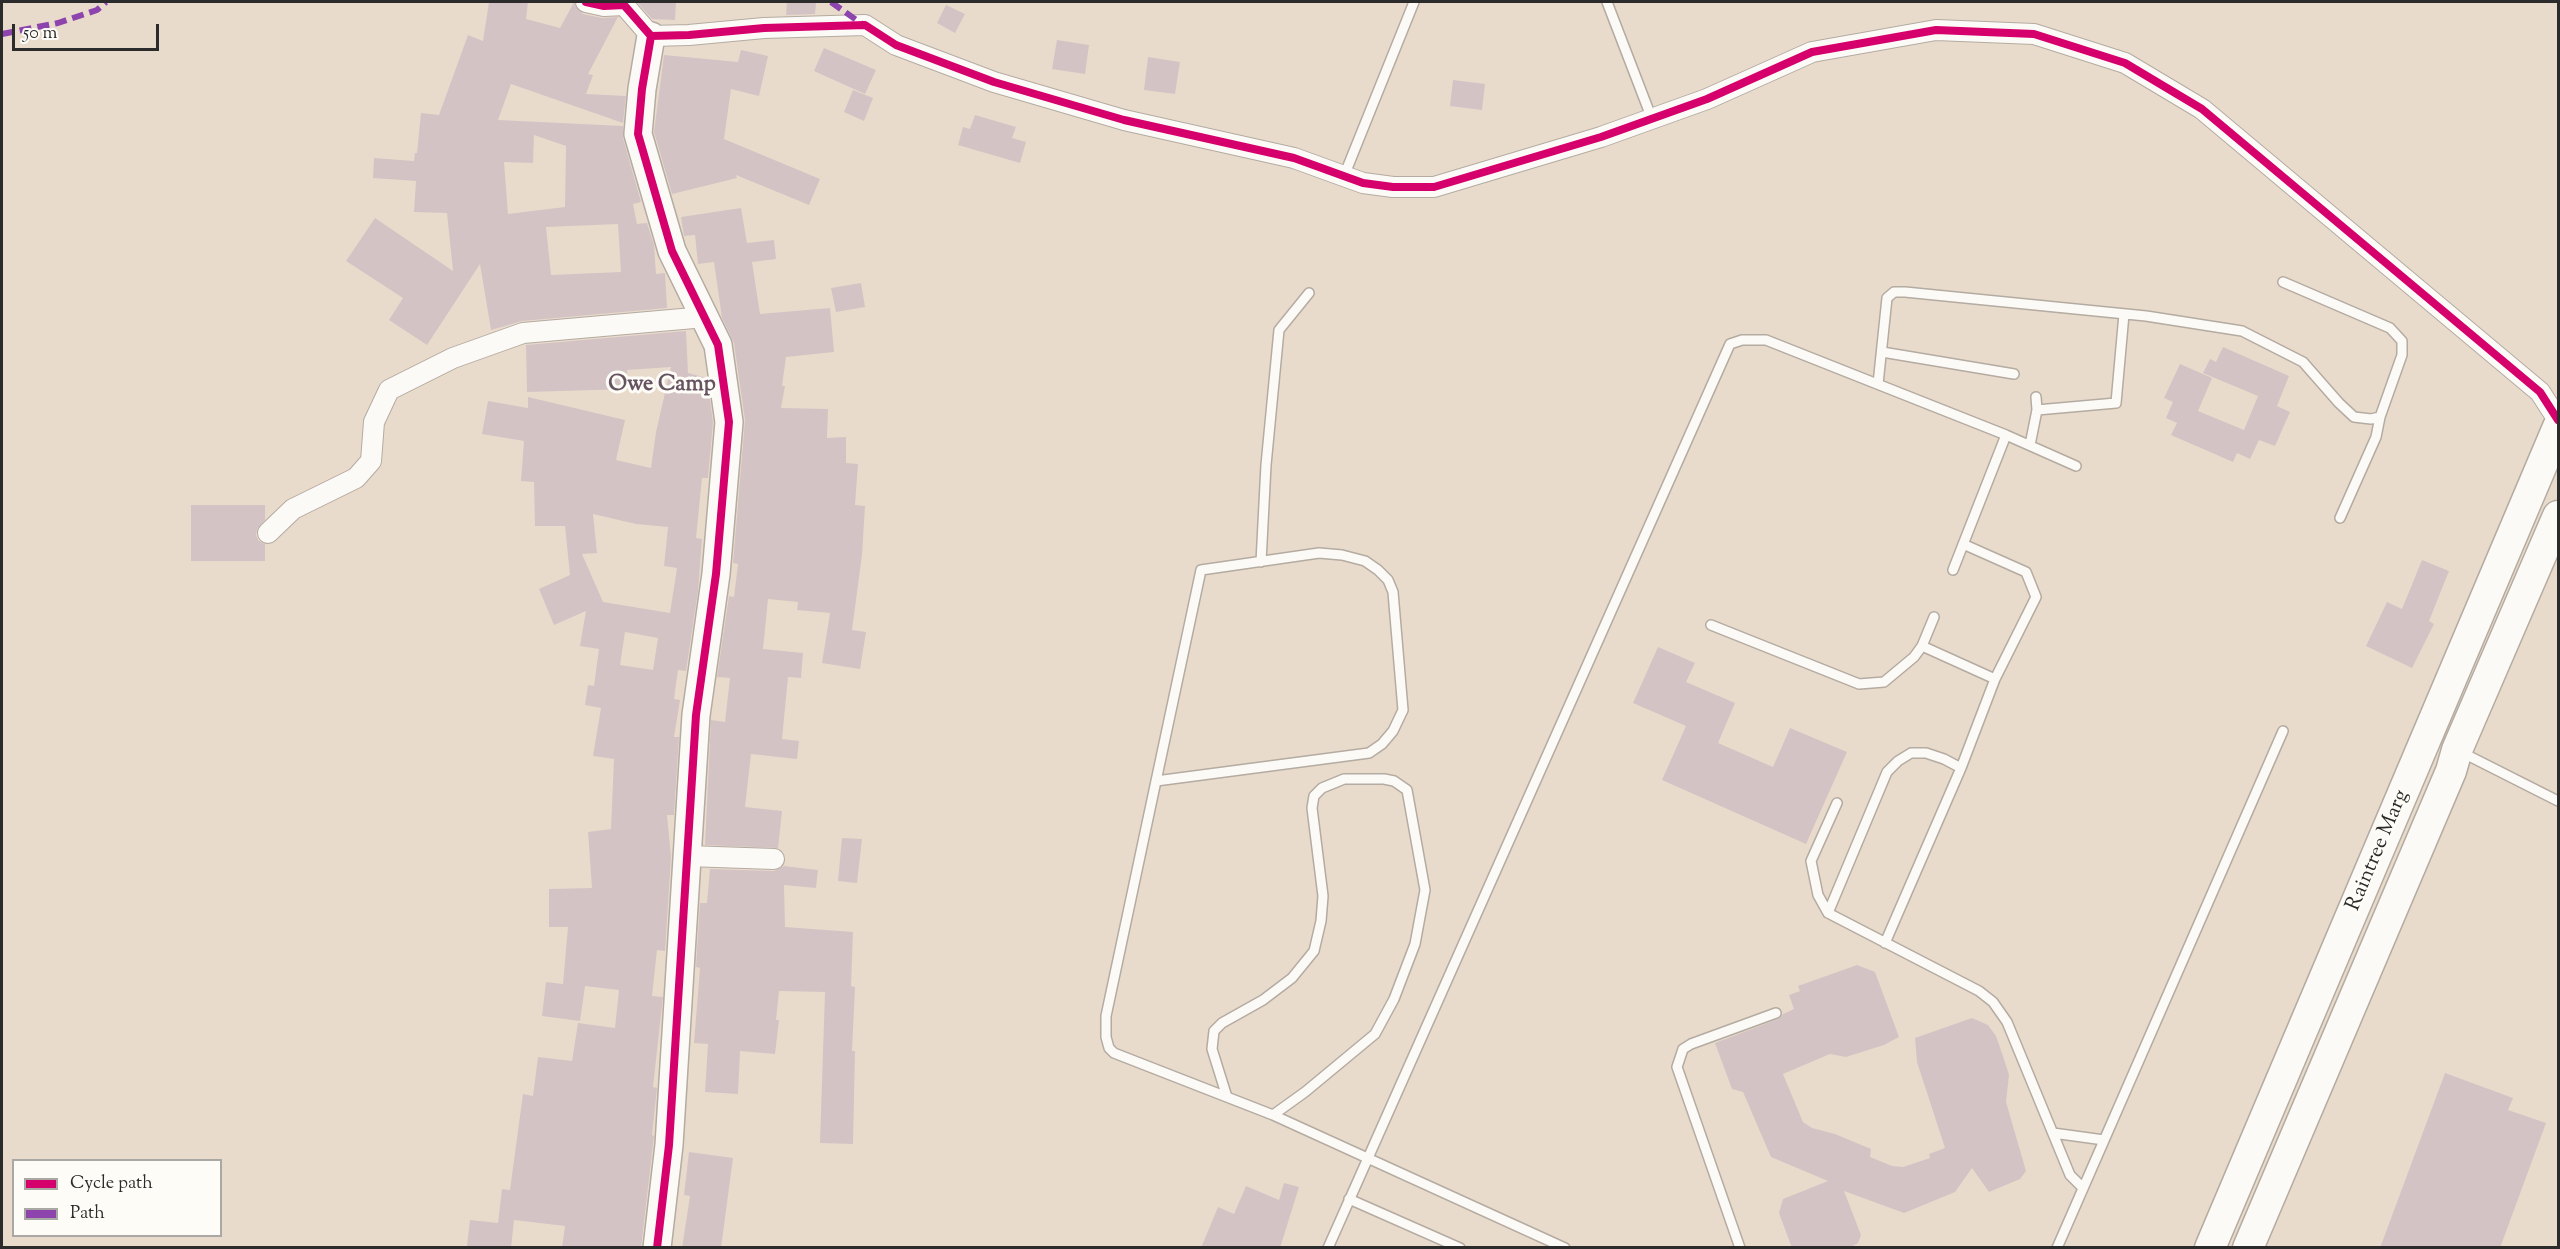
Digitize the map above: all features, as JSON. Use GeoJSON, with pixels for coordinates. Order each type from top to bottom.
{"type":"FeatureCollection","features":[{"type":"Feature","properties":{"kind":"main road","name":"Raintree Marg"},"geometry":{"type":"LineString","coordinates":[[2210,1248],[2555,447]]}},
{"type":"Feature","properties":{"kind":"main road","name":"Raintree Marg"},"geometry":{"type":"LineString","coordinates":[[2248,1248],[2451,771],[2457,750],[2559,516]]}},
{"type":"Feature","properties":{"kind":"street"},"geometry":{"type":"LineString","coordinates":[[586,2],[604,6],[624,3],[651,36],[642,89],[638,134],[672,250],[718,345],[729,422],[716,574],[696,715],[669,1145],[657,1248]]}},
{"type":"Feature","properties":{"kind":"street"},"geometry":{"type":"LineString","coordinates":[[651,36],[764,28],[865,25],[896,45],[994,82],[1124,120],[1294,158],[1363,183],[1393,187],[1434,187],[1601,137],[1652,119],[1707,99],[1812,52],[1936,30],[2034,34],[2126,63],[2202,109],[2540,392],[2559,420]]}},
{"type":"Feature","properties":{"kind":"street"},"geometry":{"type":"LineString","coordinates":[[268,533],[293,509],[356,478],[371,461],[374,422],[388,390],[453,358],[523,333],[705,317]]}},
{"type":"Feature","properties":{"kind":"street"},"geometry":{"type":"LineString","coordinates":[[687,856],[774,859]]}},
{"type":"Feature","properties":{"kind":"lane"},"geometry":{"type":"LineString","coordinates":[[1344,176],[1414,2]]}},
{"type":"Feature","properties":{"kind":"lane"},"geometry":{"type":"LineString","coordinates":[[1607,2],[1652,119]]}},
{"type":"Feature","properties":{"kind":"lane"},"geometry":{"type":"LineString","coordinates":[[2283,282],[2390,328],[2402,341],[2402,355],[2380,417],[2376,437],[2340,519]]}},
{"type":"Feature","properties":{"kind":"lane"},"geometry":{"type":"LineString","coordinates":[[1878,384],[1887,298],[1894,292],[2124,314],[2242,331],[2303,362],[2354,417],[2371,419],[2380,417]]}},
{"type":"Feature","properties":{"kind":"lane"},"geometry":{"type":"LineString","coordinates":[[1261,562],[1266,465],[1279,330],[1309,293]]}},
{"type":"Feature","properties":{"kind":"lane"},"geometry":{"type":"LineString","coordinates":[[2037,410],[2116,403],[2124,314]]}},
{"type":"Feature","properties":{"kind":"lane"},"geometry":{"type":"LineString","coordinates":[[1328,1248],[1730,344],[1742,340],[1766,340],[2006,435],[2076,466]]}},
{"type":"Feature","properties":{"kind":"lane"},"geometry":{"type":"LineString","coordinates":[[1882,352],[2014,374]]}},
{"type":"Feature","properties":{"kind":"lane"},"geometry":{"type":"LineString","coordinates":[[2030,445],[2037,410],[2036,397]]}},
{"type":"Feature","properties":{"kind":"lane"},"geometry":{"type":"LineString","coordinates":[[1953,570],[2006,435]]}},
{"type":"Feature","properties":{"kind":"lane"},"geometry":{"type":"LineString","coordinates":[[1885,943],[1961,768],[1995,679],[2036,597],[2026,572],[1963,544]]}},
{"type":"Feature","properties":{"kind":"lane"},"geometry":{"type":"LineString","coordinates":[[1156,781],[1369,753],[1382,744],[1393,731],[1403,710],[1393,592],[1388,580],[1365,561],[1342,555],[1319,554],[1201,570],[1156,781],[1106,1016],[1106,1037],[1109,1048],[1114,1053],[1273,1115],[1545,1244],[1565,1248]]}},
{"type":"Feature","properties":{"kind":"lane"},"geometry":{"type":"LineString","coordinates":[[1711,625],[1859,684],[1884,682],[1914,657],[1922,646],[1934,617]]}},
{"type":"Feature","properties":{"kind":"lane"},"geometry":{"type":"LineString","coordinates":[[1922,646],[1995,679]]}},
{"type":"Feature","properties":{"kind":"lane"},"geometry":{"type":"LineString","coordinates":[[2057,1248],[2283,731]]}},
{"type":"Feature","properties":{"kind":"lane"},"geometry":{"type":"LineString","coordinates":[[2457,750],[2559,801]]}},
{"type":"Feature","properties":{"kind":"lane"},"geometry":{"type":"LineString","coordinates":[[1828,913],[1887,772],[1911,753],[1926,753],[1961,768]]}},
{"type":"Feature","properties":{"kind":"lane"},"geometry":{"type":"LineString","coordinates":[[1227,1097],[1212,1049],[1214,1031],[1222,1023],[1263,1000],[1292,978],[1314,951],[1321,921],[1323,896],[1312,808],[1314,796],[1322,788],[1344,779],[1394,781],[1407,790],[1425,890],[1415,944],[1394,999],[1375,1034],[1313,1086],[1273,1115]]}},
{"type":"Feature","properties":{"kind":"lane"},"geometry":{"type":"LineString","coordinates":[[1837,803],[1811,861],[1818,896],[1828,913],[1979,990],[1993,1002],[2007,1022],[2070,1175],[2083,1188]]}},
{"type":"Feature","properties":{"kind":"lane"},"geometry":{"type":"LineString","coordinates":[[1740,1248],[1677,1067],[1683,1050],[1690,1044],[1776,1013]]}},
{"type":"Feature","properties":{"kind":"lane"},"geometry":{"type":"LineString","coordinates":[[2053,1133],[2103,1140]]}},
{"type":"Feature","properties":{"kind":"lane"},"geometry":{"type":"LineString","coordinates":[[1349,1199],[1460,1248]]}},
{"type":"Feature","properties":{"kind":"building"},"geometry":{"type":"Polygon","coordinates":[[[489,2],[528,2],[526,19],[560,28],[574,2],[583,14],[602,18],[618,17],[588,74],[593,75],[586,94],[626,96],[623,123],[511,84],[498,120],[623,126],[623,138],[641,202],[633,204],[637,224],[647,223],[654,245],[656,274],[665,273],[667,308],[522,321],[491,330],[480,264],[427,345],[389,320],[403,298],[346,261],[375,218],[453,271],[447,213],[414,212],[416,181],[373,178],[374,158],[414,161],[415,153],[417,153],[421,113],[439,115],[468,35],[483,41],[489,2]],[[534,135],[533,163],[504,162],[508,214],[565,207],[566,146],[534,135]],[[618,224],[546,227],[551,275],[621,272],[618,224]]]}},
{"type":"Feature","properties":{"kind":"building"},"geometry":{"type":"Polygon","coordinates":[[[637,2],[676,2],[675,20],[652,19],[637,2]]]}},
{"type":"Feature","properties":{"kind":"building"},"geometry":{"type":"Polygon","coordinates":[[[787,2],[816,3],[815,14],[786,15],[787,2]]]}},
{"type":"Feature","properties":{"kind":"building"},"geometry":{"type":"Polygon","coordinates":[[[946,5],[965,14],[955,33],[937,23],[946,5]]]}},
{"type":"Feature","properties":{"kind":"building"},"geometry":{"type":"Polygon","coordinates":[[[1057,40],[1089,45],[1085,74],[1052,69],[1057,40]]]}},
{"type":"Feature","properties":{"kind":"building"},"geometry":{"type":"Polygon","coordinates":[[[824,48],[876,70],[865,94],[814,71],[824,48]]]}},
{"type":"Feature","properties":{"kind":"building"},"geometry":{"type":"Polygon","coordinates":[[[741,50],[768,56],[759,96],[731,89],[724,139],[820,179],[809,205],[736,175],[737,178],[672,194],[654,132],[664,55],[738,62],[741,50]]]}},
{"type":"Feature","properties":{"kind":"building"},"geometry":{"type":"Polygon","coordinates":[[[1148,57],[1180,62],[1175,94],[1144,90],[1148,57]]]}},
{"type":"Feature","properties":{"kind":"building"},"geometry":{"type":"Polygon","coordinates":[[[1453,80],[1485,84],[1482,110],[1450,106],[1453,80]]]}},
{"type":"Feature","properties":{"kind":"building"},"geometry":{"type":"Polygon","coordinates":[[[853,90],[873,98],[864,121],[844,112],[853,90]]]}},
{"type":"Feature","properties":{"kind":"building"},"geometry":{"type":"Polygon","coordinates":[[[975,115],[1016,127],[1012,138],[1026,142],[1020,163],[958,145],[963,127],[970,129],[975,115]]]}},
{"type":"Feature","properties":{"kind":"building"},"geometry":{"type":"Polygon","coordinates":[[[741,208],[747,243],[774,240],[776,259],[752,262],[760,314],[830,308],[834,352],[786,357],[782,386],[785,386],[781,408],[828,409],[827,438],[846,437],[846,463],[858,464],[855,505],[865,506],[862,555],[852,630],[866,632],[860,669],[822,663],[830,613],[797,610],[798,602],[768,599],[763,649],[803,653],[801,678],[788,677],[782,739],[799,741],[797,759],[751,754],[745,807],[782,811],[778,848],[705,845],[711,720],[725,722],[730,678],[717,677],[729,596],[734,597],[738,564],[733,563],[745,420],[734,343],[722,318],[714,262],[698,264],[695,235],[684,236],[681,217],[741,208]]]}},
{"type":"Feature","properties":{"kind":"building"},"geometry":{"type":"Polygon","coordinates":[[[861,283],[865,307],[836,312],[831,288],[861,283]]]}},
{"type":"Feature","properties":{"kind":"building"},"geometry":{"type":"Polygon","coordinates":[[[686,331],[688,373],[707,378],[713,422],[708,478],[702,478],[696,538],[702,539],[698,591],[686,671],[678,670],[674,699],[680,700],[674,737],[679,737],[674,815],[667,815],[671,857],[665,951],[657,950],[652,996],[663,997],[653,1087],[657,1088],[652,1135],[654,1136],[641,1248],[562,1248],[565,1226],[514,1220],[511,1248],[467,1246],[470,1220],[498,1223],[502,1189],[510,1190],[523,1094],[533,1096],[538,1057],[572,1061],[578,1023],[615,1028],[619,990],[585,986],[580,1021],[542,1016],[546,982],[563,984],[568,927],[549,927],[549,889],[592,888],[588,832],[611,829],[614,759],[593,756],[601,708],[585,705],[588,685],[594,686],[599,649],[580,646],[586,611],[554,625],[539,589],[570,575],[565,526],[535,526],[534,482],[521,481],[524,441],[482,434],[488,401],[528,408],[528,397],[625,420],[616,460],[651,468],[656,432],[671,367],[627,370],[628,389],[527,392],[526,345],[686,331]],[[593,514],[597,553],[582,554],[603,602],[670,613],[677,568],[664,566],[668,527],[636,524],[593,514]],[[625,632],[620,665],[653,670],[658,638],[625,632]]]}},
{"type":"Feature","properties":{"kind":"building"},"geometry":{"type":"Polygon","coordinates":[[[2223,347],[2289,376],[2277,406],[2290,412],[2275,446],[2259,440],[2250,459],[2237,453],[2233,462],[2171,435],[2177,423],[2166,418],[2173,402],[2164,398],[2180,364],[2212,378],[2198,411],[2244,430],[2258,396],[2203,373],[2210,359],[2216,362],[2223,347]]]}},
{"type":"Feature","properties":{"kind":"building"},"geometry":{"type":"Polygon","coordinates":[[[191,505],[265,505],[265,520],[257,529],[256,535],[259,541],[265,544],[265,561],[191,561],[191,505]]]}},
{"type":"Feature","properties":{"kind":"building"},"geometry":{"type":"Polygon","coordinates":[[[2422,560],[2449,571],[2429,621],[2434,624],[2412,668],[2366,646],[2387,602],[2402,609],[2422,560]]]}},
{"type":"Feature","properties":{"kind":"building"},"geometry":{"type":"Polygon","coordinates":[[[1658,647],[1695,663],[1686,682],[1735,703],[1718,743],[1773,767],[1790,728],[1847,752],[1806,844],[1662,780],[1686,726],[1633,703],[1658,647]]]}},
{"type":"Feature","properties":{"kind":"building"},"geometry":{"type":"Polygon","coordinates":[[[842,838],[862,839],[857,883],[838,881],[842,838]]]}},
{"type":"Feature","properties":{"kind":"building"},"geometry":{"type":"Polygon","coordinates":[[[784,866],[818,870],[816,888],[784,885],[785,927],[853,932],[851,986],[855,987],[852,1051],[855,1051],[853,1144],[820,1143],[825,992],[779,991],[776,1020],[779,1020],[775,1054],[740,1051],[738,1094],[705,1092],[708,1044],[694,1043],[700,968],[696,967],[700,903],[707,903],[710,869],[774,871],[784,866]]]}},
{"type":"Feature","properties":{"kind":"building"},"geometry":{"type":"Polygon","coordinates":[[[1857,965],[1875,972],[1899,1037],[1884,1045],[1846,1057],[1830,1054],[1783,1074],[1803,1122],[1812,1128],[1835,1134],[1871,1149],[1870,1157],[1892,1166],[1903,1167],[1930,1158],[1929,1154],[1945,1148],[1917,1062],[1915,1038],[1972,1018],[1988,1025],[1996,1036],[2009,1075],[2006,1102],[2026,1171],[2020,1179],[1989,1192],[1972,1168],[1955,1192],[1904,1213],[1844,1191],[1861,1235],[1858,1243],[1849,1248],[1792,1248],[1779,1213],[1783,1199],[1828,1181],[1771,1157],[1743,1092],[1732,1089],[1715,1043],[1778,1019],[1794,1009],[1789,995],[1800,991],[1798,986],[1857,965]]]}},
{"type":"Feature","properties":{"kind":"building"},"geometry":{"type":"Polygon","coordinates":[[[2445,1073],[2513,1098],[2508,1110],[2546,1123],[2500,1248],[2380,1248],[2445,1073]]]}},
{"type":"Feature","properties":{"kind":"building"},"geometry":{"type":"Polygon","coordinates":[[[689,1152],[733,1158],[721,1248],[682,1248],[690,1196],[684,1195],[689,1152]]]}},
{"type":"Feature","properties":{"kind":"building"},"geometry":{"type":"Polygon","coordinates":[[[1284,1183],[1299,1187],[1280,1248],[1201,1248],[1218,1207],[1234,1214],[1246,1186],[1279,1200],[1284,1183]]]}},
{"type":"Feature","properties":{"kind":"marked path"},"geometry":{"type":"LineString","coordinates":[[2,34],[58,23],[97,10],[106,2]]}},
{"type":"Feature","properties":{"kind":"marked path"},"geometry":{"type":"LineString","coordinates":[[831,2],[862,24]]}},
{"type":"Feature","properties":{"kind":"cycle path"},"geometry":{"type":"LineString","coordinates":[[586,2],[604,6],[624,5],[651,36],[764,28],[865,25],[896,45],[994,82],[1124,120],[1294,158],[1363,183],[1393,187],[1434,187],[1601,137],[1707,99],[1812,52],[1936,30],[2034,34],[2125,63],[2202,109],[2540,392],[2558,420]]}},
{"type":"Feature","properties":{"kind":"cycle path"},"geometry":{"type":"LineString","coordinates":[[651,36],[642,89],[638,134],[672,251],[718,345],[729,422],[716,574],[696,715],[669,1145],[657,1248]]}},
{"type":"Feature","properties":{"kind":"district","name":"Owe Camp"},"geometry":{"type":"Point","coordinates":[662,386]}}]}
